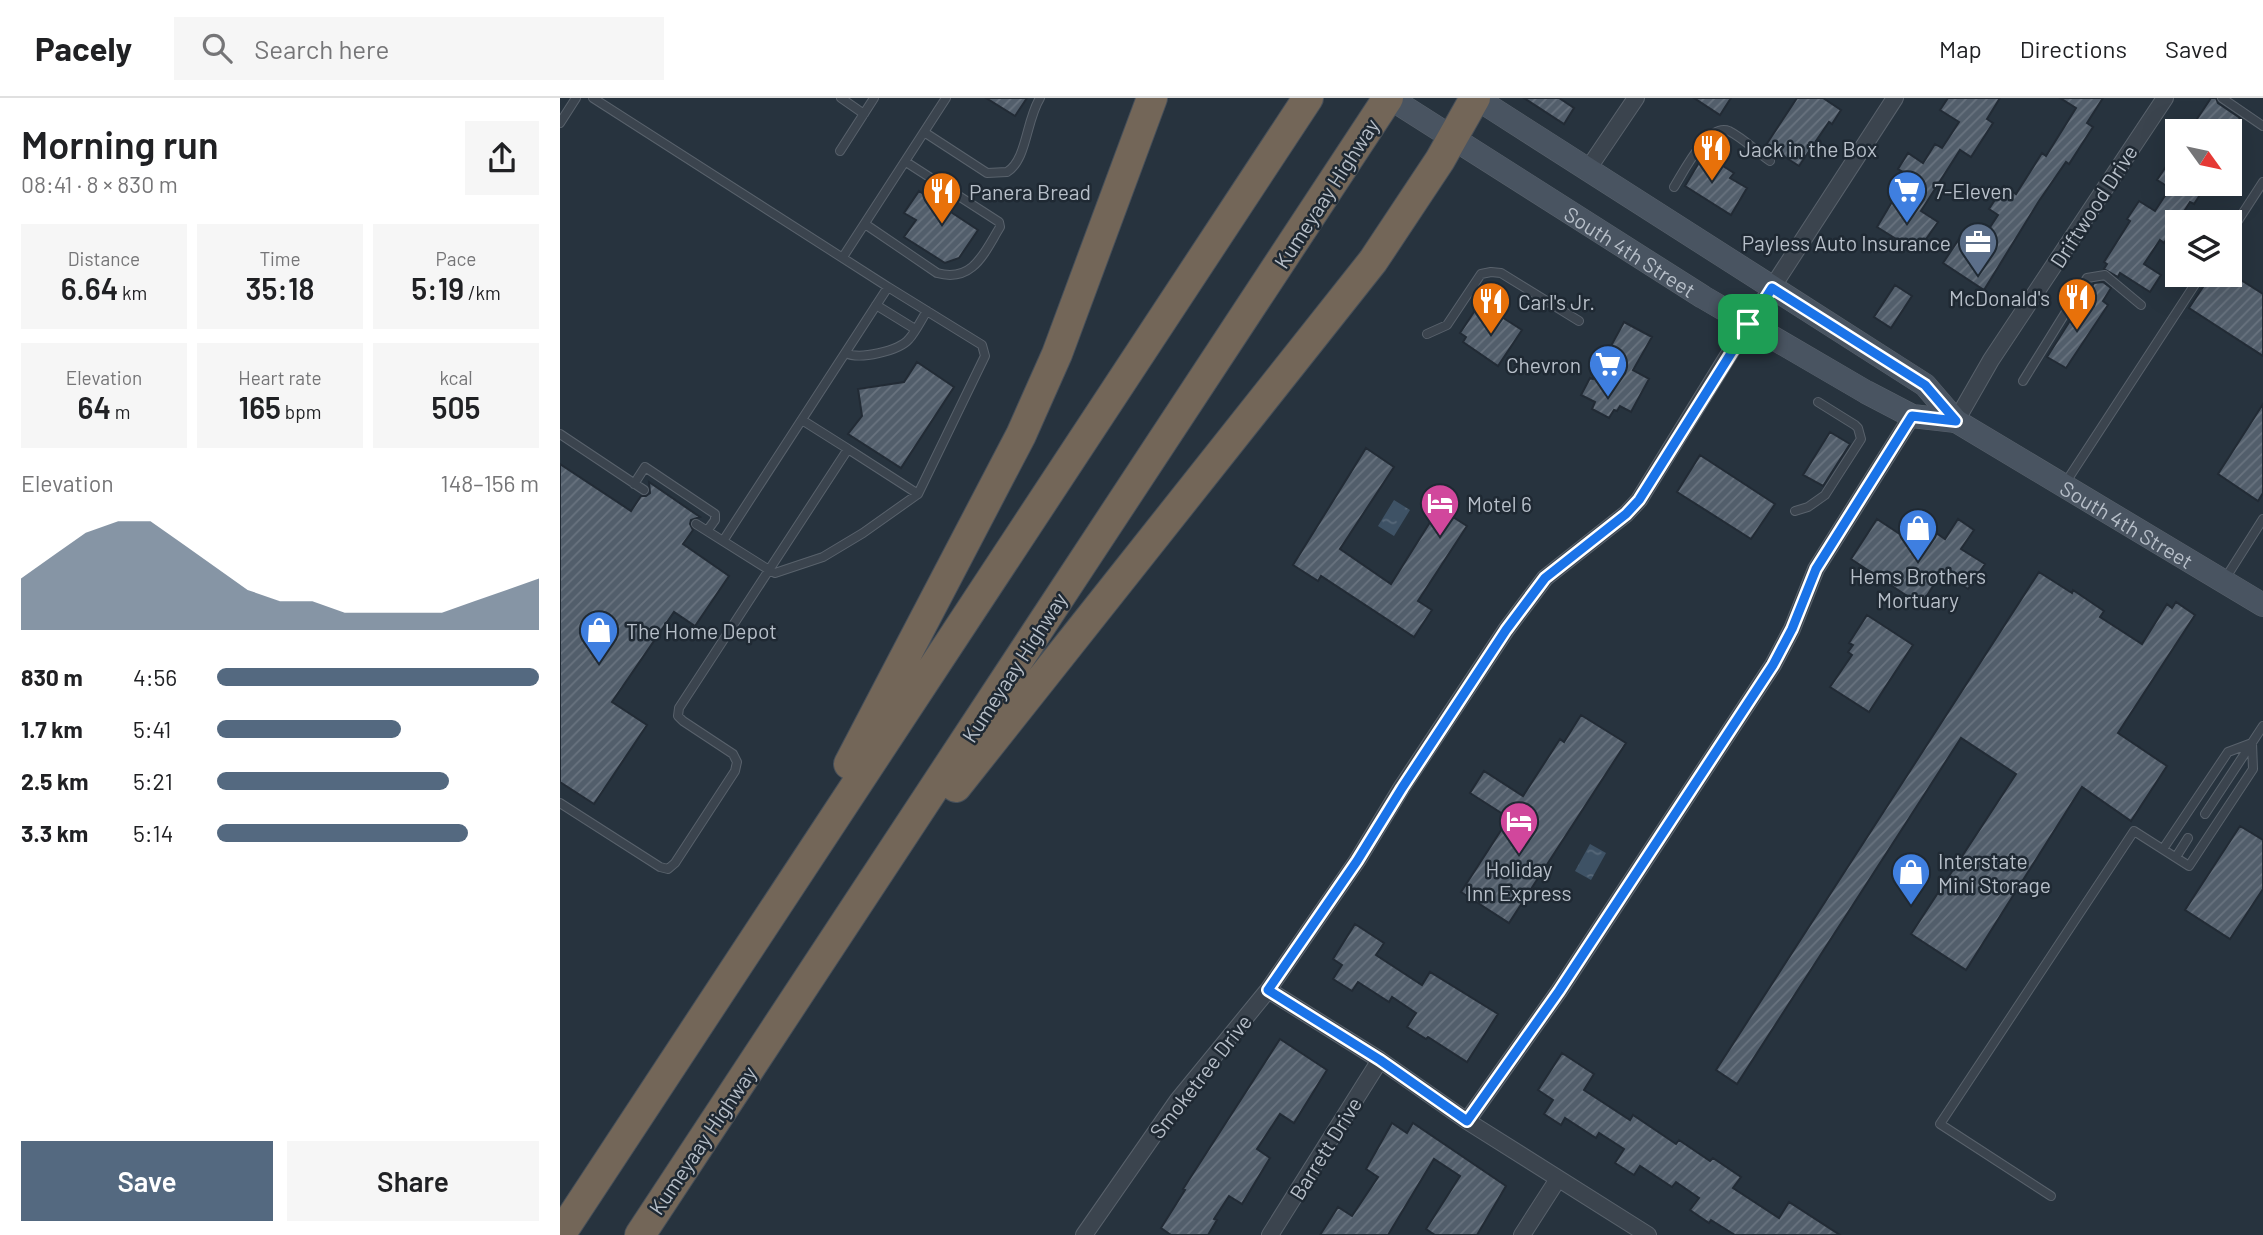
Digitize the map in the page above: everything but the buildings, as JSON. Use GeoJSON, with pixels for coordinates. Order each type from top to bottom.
{"type":"FeatureCollection","features":[{"type":"Feature","properties":{"kind":"highway"},"geometry":{"type":"LineString","coordinates":[[775,907],[1021,435],[1058,354],[1152,98]]}},
{"type":"Feature","properties":{"kind":"highway","name":"Kumeyaay Highway"},"geometry":{"type":"LineString","coordinates":[[640,1235],[1389,98]]}},
{"type":"Feature","properties":{"kind":"highway"},"geometry":{"type":"LineString","coordinates":[[887,862],[938,811],[1373,261],[1476,98]]}},
{"type":"Feature","properties":{"kind":"highway"},"geometry":{"type":"LineString","coordinates":[[560,1235],[1305,102]]}},
{"type":"Feature","properties":{"kind":"main road","name":"South 4th Street"},"geometry":{"type":"LineString","coordinates":[[1389,98],[1748,324],[1866,392],[1912,416],[1956,421]]}},
{"type":"Feature","properties":{"kind":"main road","name":"South 4th Street"},"geometry":{"type":"LineString","coordinates":[[1476,98],[1925,385],[1956,421],[2263,605]]}},
{"type":"Feature","properties":{"kind":"street"},"geometry":{"type":"LineString","coordinates":[[1588,169],[1636,98]]}},
{"type":"Feature","properties":{"kind":"street","name":"Smoketree Drive"},"geometry":{"type":"LineString","coordinates":[[1084,1235],[1178,1100],[1268,990],[1357,861],[1513,620],[1545,578],[1626,514],[1639,500],[1748,324],[1895,98]]}},
{"type":"Feature","properties":{"kind":"street","name":"Driftwood Drive"},"geometry":{"type":"LineString","coordinates":[[1956,421],[1991,360],[2165,98]]}},
{"type":"Feature","properties":{"kind":"street"},"geometry":{"type":"LineString","coordinates":[[1467,1121],[1559,991],[1773,665],[1792,629],[1816,569],[1912,416]]}},
{"type":"Feature","properties":{"kind":"street"},"geometry":{"type":"LineString","coordinates":[[1268,990],[1380,1060],[1467,1121],[1648,1235]]}},
{"type":"Feature","properties":{"kind":"street","name":"Barrett Drive"},"geometry":{"type":"LineString","coordinates":[[1270,1235],[1380,1060]]}},
{"type":"Feature","properties":{"kind":"street"},"geometry":{"type":"LineString","coordinates":[[1522,1235],[1558,1179]]}},
{"type":"Feature","properties":{"kind":"lane"},"geometry":{"type":"LineString","coordinates":[[560,123],[576,98]]}},
{"type":"Feature","properties":{"kind":"lane"},"geometry":{"type":"LineString","coordinates":[[593,98],[982,345],[985,356],[918,494],[863,533],[823,557],[775,573],[696,524]]}},
{"type":"Feature","properties":{"kind":"lane"},"geometry":{"type":"LineString","coordinates":[[841,98],[864,114]]}},
{"type":"Feature","properties":{"kind":"lane"},"geometry":{"type":"LineString","coordinates":[[840,151],[874,98]]}},
{"type":"Feature","properties":{"kind":"lane"},"geometry":{"type":"LineString","coordinates":[[843,257],[946,98]]}},
{"type":"Feature","properties":{"kind":"lane"},"geometry":{"type":"LineString","coordinates":[[925,132],[987,173],[1007,172],[1019,162],[1029,121],[1040,98]]}},
{"type":"Feature","properties":{"kind":"lane"},"geometry":{"type":"LineString","coordinates":[[2222,98],[2263,126]]}},
{"type":"Feature","properties":{"kind":"lane"},"geometry":{"type":"LineString","coordinates":[[1674,187],[1701,144],[1719,131],[1728,131],[1770,161]]}},
{"type":"Feature","properties":{"kind":"lane"},"geometry":{"type":"LineString","coordinates":[[865,224],[937,273],[957,276],[968,272],[981,258],[1001,224],[906,162]]}},
{"type":"Feature","properties":{"kind":"lane"},"geometry":{"type":"LineString","coordinates":[[2242,214],[2263,182]]}},
{"type":"Feature","properties":{"kind":"lane"},"geometry":{"type":"LineString","coordinates":[[1427,334],[1447,325],[1481,274],[1491,272],[1501,273],[1579,321]]}},
{"type":"Feature","properties":{"kind":"lane"},"geometry":{"type":"LineString","coordinates":[[2023,381],[2087,278],[2097,274],[2105,275],[2141,305]]}},
{"type":"Feature","properties":{"kind":"lane"},"geometry":{"type":"LineString","coordinates":[[723,541],[888,287]]}},
{"type":"Feature","properties":{"kind":"lane"},"geometry":{"type":"LineString","coordinates":[[2064,485],[2194,287]]}},
{"type":"Feature","properties":{"kind":"lane"},"geometry":{"type":"LineString","coordinates":[[876,305],[915,329]]}},
{"type":"Feature","properties":{"kind":"lane"},"geometry":{"type":"LineString","coordinates":[[845,353],[855,356],[896,348],[906,342],[927,311]]}},
{"type":"Feature","properties":{"kind":"lane"},"geometry":{"type":"LineString","coordinates":[[1795,511],[1808,507],[1825,495],[1861,439],[1858,428],[1818,402]]}},
{"type":"Feature","properties":{"kind":"lane"},"geometry":{"type":"LineString","coordinates":[[802,420],[918,494]]}},
{"type":"Feature","properties":{"kind":"lane"},"geometry":{"type":"LineString","coordinates":[[560,434],[644,490]]}},
{"type":"Feature","properties":{"kind":"lane"},"geometry":{"type":"LineString","coordinates":[[560,803],[660,867],[668,869],[675,863],[735,771],[737,762],[733,754],[678,716],[679,708],[848,449]]}},
{"type":"Feature","properties":{"kind":"lane"},"geometry":{"type":"LineString","coordinates":[[634,484],[645,467],[715,514],[715,520],[707,531]]}},
{"type":"Feature","properties":{"kind":"lane"},"geometry":{"type":"LineString","coordinates":[[2224,581],[2263,519]]}},
{"type":"Feature","properties":{"kind":"lane"},"geometry":{"type":"LineString","coordinates":[[2204,814],[2263,726]]}},
{"type":"Feature","properties":{"kind":"lane"},"geometry":{"type":"LineString","coordinates":[[2162,849],[2228,752],[2252,743]]}},
{"type":"Feature","properties":{"kind":"lane"},"geometry":{"type":"LineString","coordinates":[[2051,1196],[1940,1124],[2134,831],[2189,866],[2253,769],[2252,743]]}},
{"type":"Feature","properties":{"kind":"lane"},"geometry":{"type":"LineString","coordinates":[[2176,857],[2188,838]]}},
{"type":"Feature","properties":{"kind":"water"},"geometry":{"type":"Polygon","coordinates":[[[1394,500],[1410,510],[1394,536],[1378,526],[1394,500]]]}},
{"type":"Feature","properties":{"kind":"water"},"geometry":{"type":"Polygon","coordinates":[[[1590,844],[1606,853],[1591,880],[1575,871],[1590,844]]]}},
{"type":"Feature","properties":{"kind":"place","name":"Jack in the Box"},"geometry":{"type":"Point","coordinates":[1712,182]}},
{"type":"Feature","properties":{"kind":"place","name":"7-Eleven"},"geometry":{"type":"Point","coordinates":[1907,224]}},
{"type":"Feature","properties":{"kind":"place","name":"Panera Bread"},"geometry":{"type":"Point","coordinates":[942,225]}},
{"type":"Feature","properties":{"kind":"place","name":"Payless Auto Insurance"},"geometry":{"type":"Point","coordinates":[1978,276]}},
{"type":"Feature","properties":{"kind":"place","name":"McDonald's"},"geometry":{"type":"Point","coordinates":[2077,331]}},
{"type":"Feature","properties":{"kind":"place","name":"Carl's Jr."},"geometry":{"type":"Point","coordinates":[1491,335]}},
{"type":"Feature","properties":{"kind":"place","name":"Chevron"},"geometry":{"type":"Point","coordinates":[1608,398]}},
{"type":"Feature","properties":{"kind":"place","name":"Motel 6"},"geometry":{"type":"Point","coordinates":[1440,537]}},
{"type":"Feature","properties":{"kind":"place","name":"Hems Brothers Mortuary"},"geometry":{"type":"Point","coordinates":[1918,562]}},
{"type":"Feature","properties":{"kind":"place","name":"The Home Depot"},"geometry":{"type":"Point","coordinates":[599,664]}},
{"type":"Feature","properties":{"kind":"place","name":"Holiday Inn Express"},"geometry":{"type":"Point","coordinates":[1519,855]}},
{"type":"Feature","properties":{"kind":"place","name":"Interstate Mini Storage"},"geometry":{"type":"Point","coordinates":[1911,906]}},
{"type":"Feature","properties":{"kind":"route"},"geometry":{"type":"LineString","coordinates":[[1772,288],[1925,385],[1956,421],[1912,416],[1816,569],[1792,629],[1773,665],[1559,991],[1467,1121],[1380,1060],[1268,990],[1357,861],[1513,620],[1545,578],[1626,514],[1639,500],[1748,324],[1772,288]]}}]}
